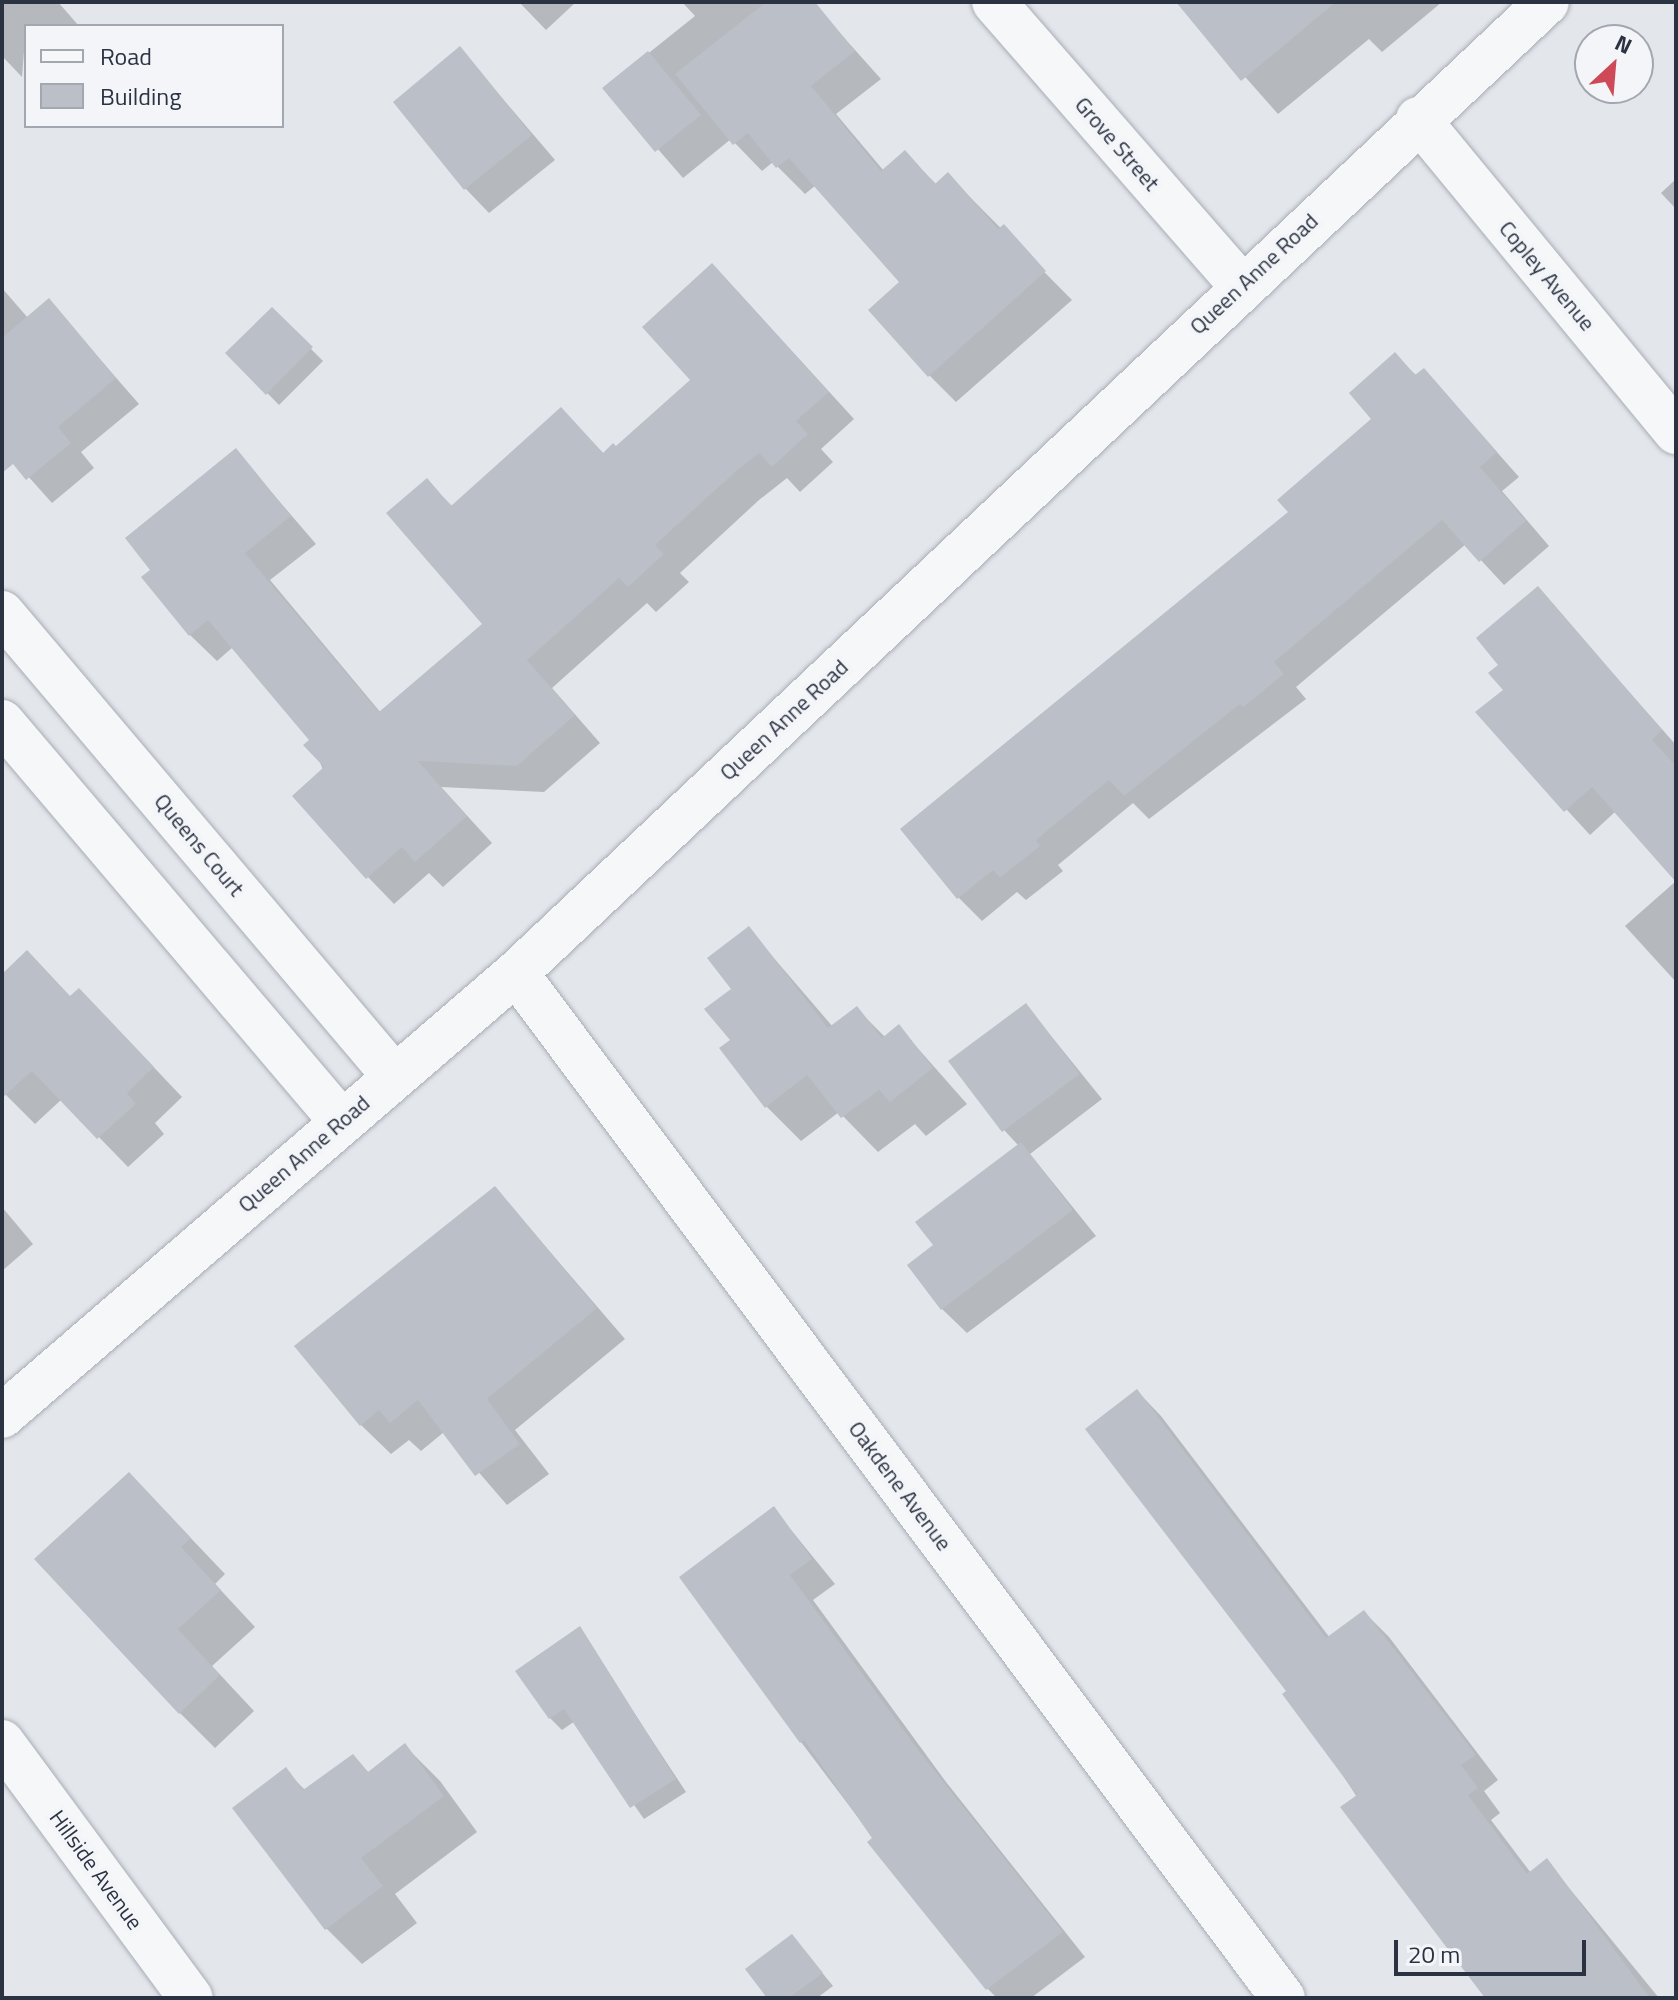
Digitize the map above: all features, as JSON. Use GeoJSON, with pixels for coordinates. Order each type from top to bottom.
{"type":"FeatureCollection","features":[{"type":"Feature","properties":{"kind":"street","name":"Grove Street"},"geometry":{"type":"LineString","coordinates":[[994,2],[1242,286]]}},
{"type":"Feature","properties":{"kind":"street","name":"Queen Anne Road"},"geometry":{"type":"LineString","coordinates":[[2,1416],[516,973],[1418,119],[1547,2]]}},
{"type":"Feature","properties":{"kind":"street","name":"Copley Avenue"},"geometry":{"type":"LineString","coordinates":[[1418,119],[1676,432]]}},
{"type":"Feature","properties":{"kind":"street","name":"Queens Court"},"geometry":{"type":"LineString","coordinates":[[2,613],[395,1077]]}},
{"type":"Feature","properties":{"kind":"street"},"geometry":{"type":"LineString","coordinates":[[2,722],[341,1121]]}},
{"type":"Feature","properties":{"kind":"street","name":"Oakdene Avenue"},"geometry":{"type":"LineString","coordinates":[[516,973],[1283,1998]]}},
{"type":"Feature","properties":{"kind":"street","name":"Hillside Avenue"},"geometry":{"type":"LineString","coordinates":[[2,1742],[191,1998]]}},
{"type":"Feature","properties":{"kind":"building"},"geometry":{"type":"Polygon","coordinates":[[[766,2],[815,2],[855,51],[811,86],[881,171],[905,150],[935,184],[948,172],[998,229],[1004,224],[1046,271],[928,377],[868,310],[899,282],[789,158],[776,168],[748,133],[733,145],[675,74],[766,2]]]}},
{"type":"Feature","properties":{"kind":"building"},"geometry":{"type":"Polygon","coordinates":[[[1176,2],[1336,2],[1241,81],[1176,2]]]}},
{"type":"Feature","properties":{"kind":"building"},"geometry":{"type":"Polygon","coordinates":[[[460,46],[532,135],[464,190],[393,102],[460,46]]]}},
{"type":"Feature","properties":{"kind":"building"},"geometry":{"type":"Polygon","coordinates":[[[648,51],[701,115],[655,152],[602,88],[648,51]]]}},
{"type":"Feature","properties":{"kind":"building"},"geometry":{"type":"Polygon","coordinates":[[[712,263],[829,392],[796,421],[808,434],[772,467],[759,453],[655,545],[664,554],[628,587],[619,578],[527,660],[575,715],[517,766],[418,761],[467,816],[415,862],[402,847],[366,879],[292,796],[324,767],[303,745],[309,740],[208,620],[189,636],[141,577],[150,570],[125,538],[236,448],[291,516],[245,553],[379,712],[482,624],[386,513],[427,478],[451,506],[561,407],[603,453],[613,443],[616,446],[690,380],[642,327],[712,263]]]}},
{"type":"Feature","properties":{"kind":"building"},"geometry":{"type":"Polygon","coordinates":[[[49,298],[116,378],[58,427],[71,443],[26,480],[13,464],[2,473],[2,338],[49,298]]]}},
{"type":"Feature","properties":{"kind":"building"},"geometry":{"type":"Polygon","coordinates":[[[272,307],[313,347],[266,395],[225,353],[272,307]]]}},
{"type":"Feature","properties":{"kind":"building"},"geometry":{"type":"Polygon","coordinates":[[[1395,352],[1415,375],[1424,368],[1497,452],[1480,467],[1526,521],[1479,562],[1442,520],[1274,662],[1284,674],[1243,707],[1240,704],[1124,796],[1109,780],[1036,840],[1040,846],[1000,878],[993,870],[957,899],[900,829],[1288,512],[1277,500],[1371,419],[1349,393],[1395,352]]]}},
{"type":"Feature","properties":{"kind":"building"},"geometry":{"type":"Polygon","coordinates":[[[1538,586],[1662,730],[1652,740],[1676,766],[1676,882],[1592,787],[1564,812],[1475,712],[1503,690],[1488,673],[1498,665],[1476,638],[1538,586]]]}},
{"type":"Feature","properties":{"kind":"building"},"geometry":{"type":"Polygon","coordinates":[[[749,926],[828,1028],[857,1006],[882,1038],[899,1024],[933,1068],[890,1102],[879,1090],[841,1118],[807,1075],[765,1108],[719,1048],[730,1040],[704,1009],[731,989],[707,958],[749,926]]]}},
{"type":"Feature","properties":{"kind":"building"},"geometry":{"type":"Polygon","coordinates":[[[27,950],[70,996],[79,988],[154,1067],[127,1093],[136,1104],[97,1139],[32,1071],[2,1098],[2,974],[27,950]]]}},
{"type":"Feature","properties":{"kind":"building"},"geometry":{"type":"Polygon","coordinates":[[[1026,1003],[1080,1074],[1002,1132],[948,1061],[1026,1003]]]}},
{"type":"Feature","properties":{"kind":"building"},"geometry":{"type":"Polygon","coordinates":[[[1021,1142],[1073,1210],[941,1310],[907,1265],[933,1245],[915,1222],[1021,1142]]]}},
{"type":"Feature","properties":{"kind":"building"},"geometry":{"type":"Polygon","coordinates":[[[495,1186],[597,1308],[487,1399],[520,1444],[475,1476],[418,1400],[390,1423],[379,1410],[360,1426],[294,1346],[495,1186]]]}},
{"type":"Feature","properties":{"kind":"building"},"geometry":{"type":"Polygon","coordinates":[[[1137,1389],[1326,1638],[1364,1610],[1476,1755],[1461,1765],[1478,1788],[1468,1795],[1527,1874],[1547,1858],[1650,1998],[1485,1998],[1340,1807],[1357,1795],[1282,1694],[1286,1691],[1085,1429],[1137,1389]]]}},
{"type":"Feature","properties":{"kind":"building"},"geometry":{"type":"Polygon","coordinates":[[[129,1472],[191,1538],[181,1547],[221,1590],[178,1629],[220,1675],[179,1714],[34,1559],[129,1472]]]}},
{"type":"Feature","properties":{"kind":"building"},"geometry":{"type":"Polygon","coordinates":[[[774,1506],[812,1559],[790,1575],[922,1755],[1063,1932],[986,1990],[867,1842],[872,1838],[804,1740],[800,1743],[679,1577],[774,1506]]]}},
{"type":"Feature","properties":{"kind":"building"},"geometry":{"type":"Polygon","coordinates":[[[580,1626],[676,1779],[630,1808],[564,1709],[549,1719],[515,1671],[580,1626]]]}},
{"type":"Feature","properties":{"kind":"building"},"geometry":{"type":"Polygon","coordinates":[[[405,1743],[444,1796],[361,1858],[383,1886],[325,1930],[232,1808],[286,1767],[303,1790],[353,1754],[368,1772],[405,1743]]]}},
{"type":"Feature","properties":{"kind":"building"},"geometry":{"type":"Polygon","coordinates":[[[792,1934],[823,1973],[789,1998],[767,1998],[745,1969],[792,1934]]]}}]}
